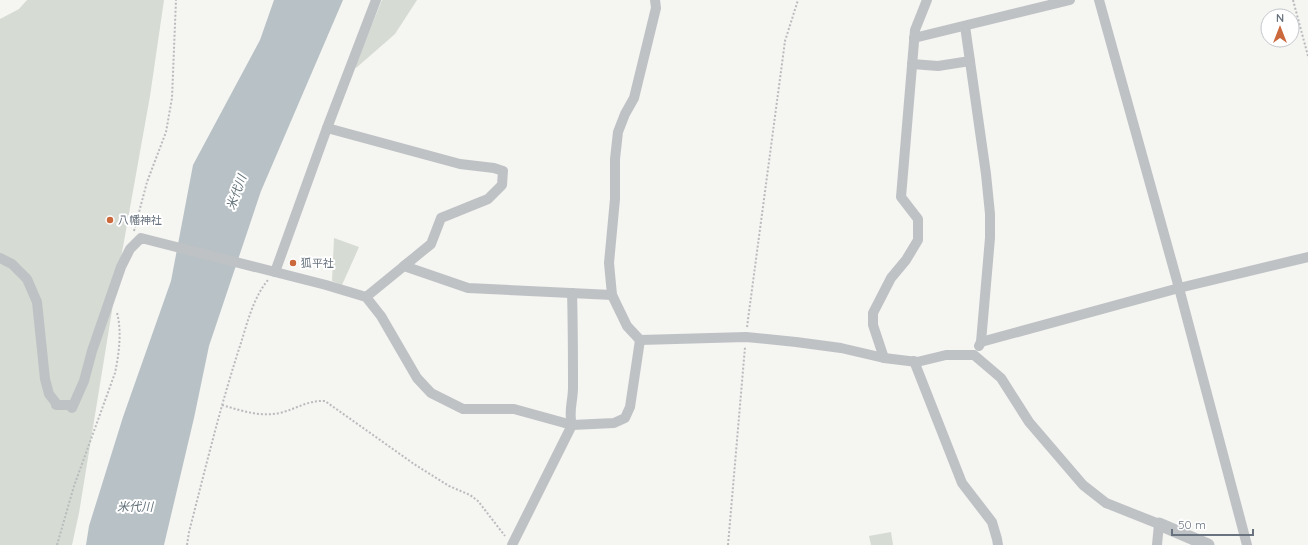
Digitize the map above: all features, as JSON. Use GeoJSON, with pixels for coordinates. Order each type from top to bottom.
{"type":"FeatureCollection","features":[{"type":"Feature","properties":{"kind":"street"},"geometry":{"type":"LineString","coordinates":[[275,272],[327,128],[376,0]]}},
{"type":"Feature","properties":{"kind":"street"},"geometry":{"type":"LineString","coordinates":[[655,0],[656,8],[634,98],[625,114],[618,132],[615,159],[615,199],[609,263],[612,295],[627,326],[640,340],[746,337],[841,348],[884,358],[917,362],[946,355],[974,355],[1001,378],[1029,422],[1083,485],[1106,503],[1208,545]]}},
{"type":"Feature","properties":{"kind":"street"},"geometry":{"type":"LineString","coordinates":[[884,358],[873,325],[873,313],[891,278],[906,260],[918,240],[918,219],[901,197],[915,30],[927,0]]}},
{"type":"Feature","properties":{"kind":"street"},"geometry":{"type":"LineString","coordinates":[[914,38],[1070,0]]}},
{"type":"Feature","properties":{"kind":"street"},"geometry":{"type":"LineString","coordinates":[[1100,0],[1179,288],[1246,545]]}},
{"type":"Feature","properties":{"kind":"street"},"geometry":{"type":"LineString","coordinates":[[965,26],[986,174],[990,214],[990,238],[981,342],[974,355]]}},
{"type":"Feature","properties":{"kind":"street"},"geometry":{"type":"LineString","coordinates":[[912,64],[938,66],[970,61]]}},
{"type":"Feature","properties":{"kind":"street"},"geometry":{"type":"LineString","coordinates":[[327,128],[460,164],[494,168],[503,171],[502,185],[488,199],[441,218],[432,244],[366,297]]}},
{"type":"Feature","properties":{"kind":"street"},"geometry":{"type":"LineString","coordinates":[[0,258],[12,264],[27,279],[37,302],[45,379],[49,394],[56,405],[69,405],[72,408],[84,381],[92,351],[121,267],[130,249],[141,238],[366,297],[381,316],[417,378],[431,393],[463,409],[514,409],[572,425],[614,423],[625,418],[630,407],[640,340]]}},
{"type":"Feature","properties":{"kind":"street"},"geometry":{"type":"LineString","coordinates":[[981,342],[1179,288],[1308,257]]}},
{"type":"Feature","properties":{"kind":"street"},"geometry":{"type":"LineString","coordinates":[[404,266],[468,288],[612,295]]}},
{"type":"Feature","properties":{"kind":"street"},"geometry":{"type":"LineString","coordinates":[[512,544],[572,425],[570,416],[573,402],[572,293]]}},
{"type":"Feature","properties":{"kind":"street"},"geometry":{"type":"LineString","coordinates":[[914,361],[962,482],[992,522],[998,539],[998,545]]}},
{"type":"Feature","properties":{"kind":"street"},"geometry":{"type":"LineString","coordinates":[[1156,545],[1159,524]]}},
{"type":"Feature","properties":{"kind":"path"},"geometry":{"type":"LineString","coordinates":[[130,249],[147,182],[166,132],[172,98],[176,0]]}},
{"type":"Feature","properties":{"kind":"path"},"geometry":{"type":"LineString","coordinates":[[728,545],[746,337],[785,41],[798,0]]}},
{"type":"Feature","properties":{"kind":"path"},"geometry":{"type":"LineString","coordinates":[[1293,0],[1308,56]]}},
{"type":"Feature","properties":{"kind":"path"},"geometry":{"type":"LineString","coordinates":[[118,221],[136,223]]}},
{"type":"Feature","properties":{"kind":"path"},"geometry":{"type":"LineString","coordinates":[[187,545],[189,532],[222,405],[245,330],[260,290],[275,272]]}},
{"type":"Feature","properties":{"kind":"path"},"geometry":{"type":"LineString","coordinates":[[57,545],[74,486],[114,373],[118,357],[118,320],[112,294]]}},
{"type":"Feature","properties":{"kind":"path"},"geometry":{"type":"LineString","coordinates":[[222,405],[259,414],[281,413],[303,404],[316,401],[325,401],[414,464],[449,486],[470,495],[478,501],[512,544]]}},
{"type":"Feature","properties":{"kind":"shaded area"},"geometry":{"type":"Polygon","coordinates":[[[27,0],[164,0],[150,96],[116,286],[79,513],[72,545],[0,545],[0,19],[19,9],[27,0]]]}},
{"type":"Feature","properties":{"kind":"shaded area"},"geometry":{"type":"Polygon","coordinates":[[[382,0],[417,0],[395,34],[356,68],[355,66],[382,0]]]}},
{"type":"Feature","properties":{"kind":"shaded area"},"geometry":{"type":"Polygon","coordinates":[[[334,238],[359,247],[342,285],[332,281],[334,238]]]}},
{"type":"Feature","properties":{"kind":"shaded area"},"geometry":{"type":"Polygon","coordinates":[[[891,532],[893,545],[871,545],[869,536],[891,532]]]}},
{"type":"Feature","properties":{"kind":"water","name":"米代川"},"geometry":{"type":"Polygon","coordinates":[[[274,0],[343,0],[261,191],[209,346],[194,418],[164,545],[86,545],[89,526],[123,417],[171,281],[193,165],[260,40],[274,0]]]}},
{"type":"Feature","properties":{"kind":"place","name":"八幡神社"},"geometry":{"type":"Point","coordinates":[110,220]}},
{"type":"Feature","properties":{"kind":"place","name":"狐平社"},"geometry":{"type":"Point","coordinates":[293,263]}}]}
